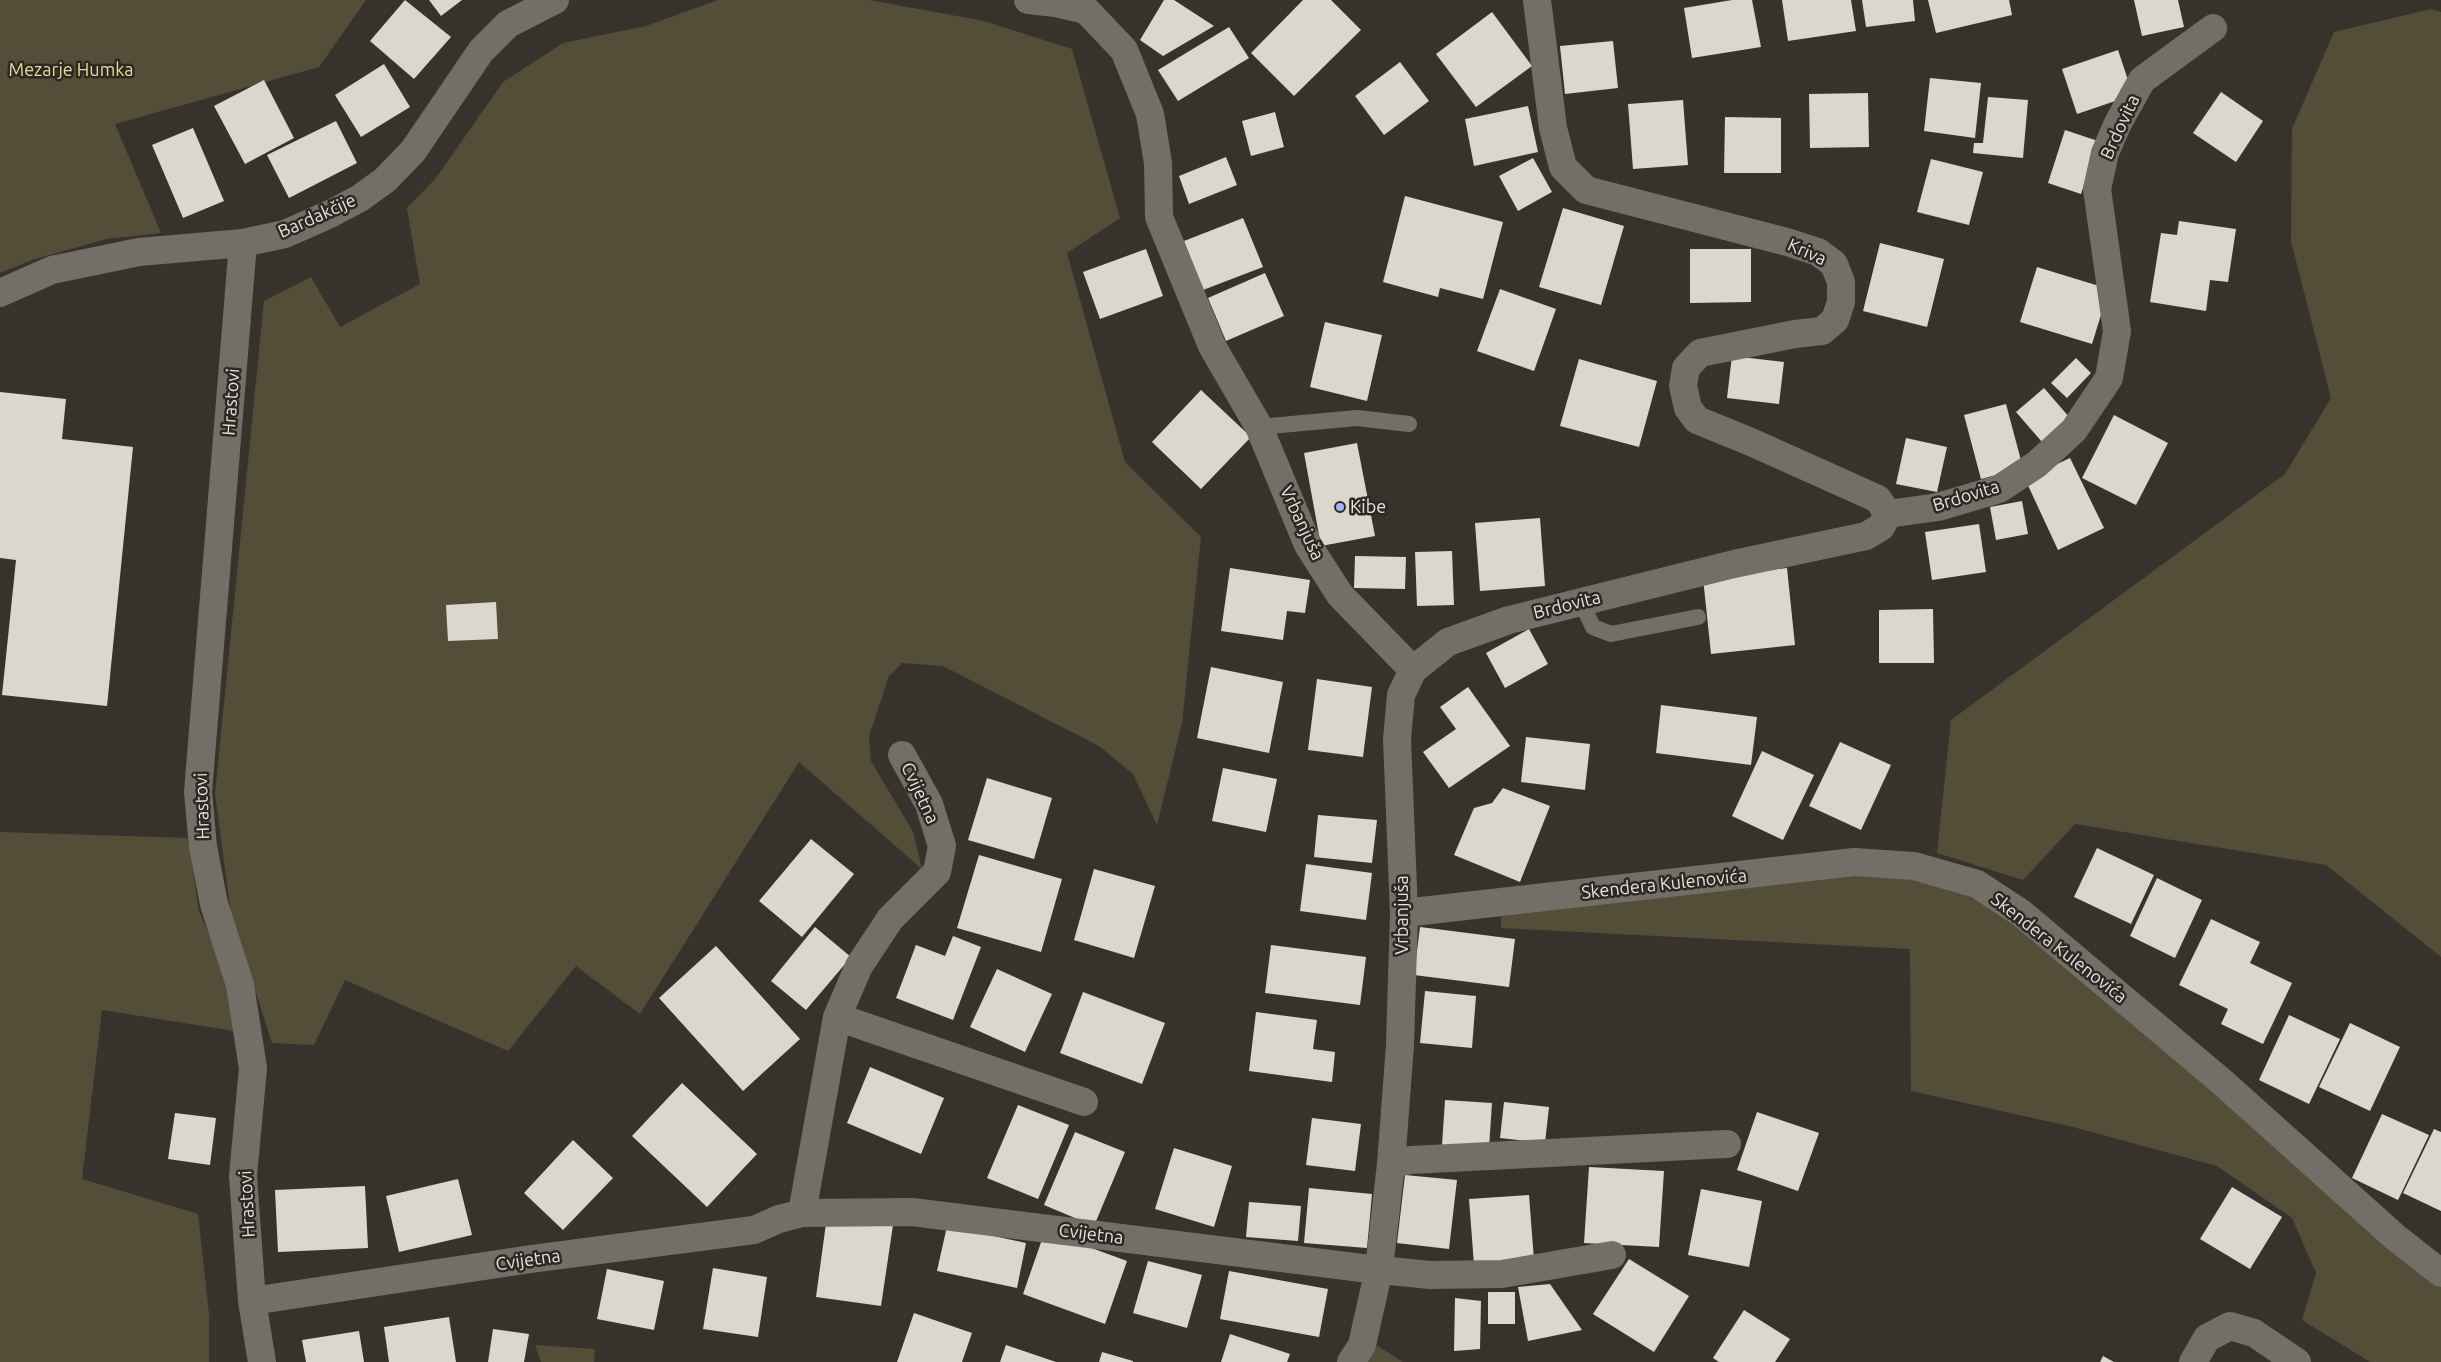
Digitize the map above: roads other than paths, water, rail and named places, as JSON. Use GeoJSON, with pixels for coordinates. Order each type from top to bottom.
{"type":"FeatureCollection","features":[{"type":"Feature","properties":{"kind":"street","name":"Bardakčije"},"geometry":{"type":"LineString","coordinates":[[0,293],[52,270],[139,252],[242,243],[285,234],[330,214],[360,198],[385,180],[413,151],[481,51],[508,24],[555,0]]}},
{"type":"Feature","properties":{"kind":"street","name":"Vrbanjuša"},"geometry":{"type":"LineString","coordinates":[[1028,0],[1056,3],[1086,10],[1124,50],[1150,114],[1158,163],[1160,217],[1212,346],[1260,426],[1308,545],[1340,595],[1413,670],[1401,695],[1397,739],[1404,913],[1400,1045],[1391,1164],[1379,1269],[1362,1344],[1351,1362]]}},
{"type":"Feature","properties":{"kind":"street","name":"Kriva"},"geometry":{"type":"LineString","coordinates":[[1537,0],[1553,128],[1564,167],[1586,190],[1788,242],[1818,252],[1834,264],[1841,282],[1840,302],[1834,320],[1822,331],[1795,334],[1700,353],[1686,368],[1683,386],[1688,408],[1697,420],[1878,499],[1888,514]]}},
{"type":"Feature","properties":{"kind":"street","name":"Brdovita"},"geometry":{"type":"LineString","coordinates":[[1413,670],[1448,642],[1509,620],[1866,536],[1881,527],[1888,514],[1938,506],[1998,489],[2037,464],[2074,430],[2109,378],[2117,332],[2097,189],[2105,153],[2118,123],[2142,80],[2212,28]]}},
{"type":"Feature","properties":{"kind":"street","name":"Hrastovi"},"geometry":{"type":"LineString","coordinates":[[242,243],[198,792],[203,847],[214,904],[240,985],[253,1068],[243,1176],[252,1301],[262,1362]]}},
{"type":"Feature","properties":{"kind":"street","name":"Cvijetna"},"geometry":{"type":"LineString","coordinates":[[802,1214],[837,1017],[859,966],[890,919],[937,872],[942,846],[929,804],[902,756]]}},
{"type":"Feature","properties":{"kind":"street","name":"Skendera Kulenovića"},"geometry":{"type":"LineString","coordinates":[[1404,913],[1854,862],[1914,866],[1977,884],[2021,913],[2222,1081],[2395,1237],[2441,1273]]}},
{"type":"Feature","properties":{"kind":"street"},"geometry":{"type":"LineString","coordinates":[[837,1017],[1084,1102]]}},
{"type":"Feature","properties":{"kind":"street"},"geometry":{"type":"LineString","coordinates":[[1391,1164],[1410,1160],[1727,1144]]}},
{"type":"Feature","properties":{"kind":"street","name":"Cvijetna"},"geometry":{"type":"LineString","coordinates":[[252,1301],[531,1259],[754,1230],[779,1219],[802,1214],[912,1212],[1430,1275],[1502,1274],[1612,1255]]}},
{"type":"Feature","properties":{"kind":"street"},"geometry":{"type":"LineString","coordinates":[[2193,1362],[2207,1338],[2230,1326],[2254,1333],[2297,1362]]}},
{"type":"Feature","properties":{"kind":"lane"},"geometry":{"type":"LineString","coordinates":[[1260,426],[1356,418],[1409,424]]}},
{"type":"Feature","properties":{"kind":"lane"},"geometry":{"type":"LineString","coordinates":[[1581,602],[1593,627],[1611,634],[1698,617]]}},
{"type":"Feature","properties":{"kind":"place","name":"Kibe"},"geometry":{"type":"Point","coordinates":[1340,507]}},
{"type":"Feature","properties":{"kind":"park label","name":"Mezarje Humka"},"geometry":{"type":"Point","coordinates":[71,70]}}]}
